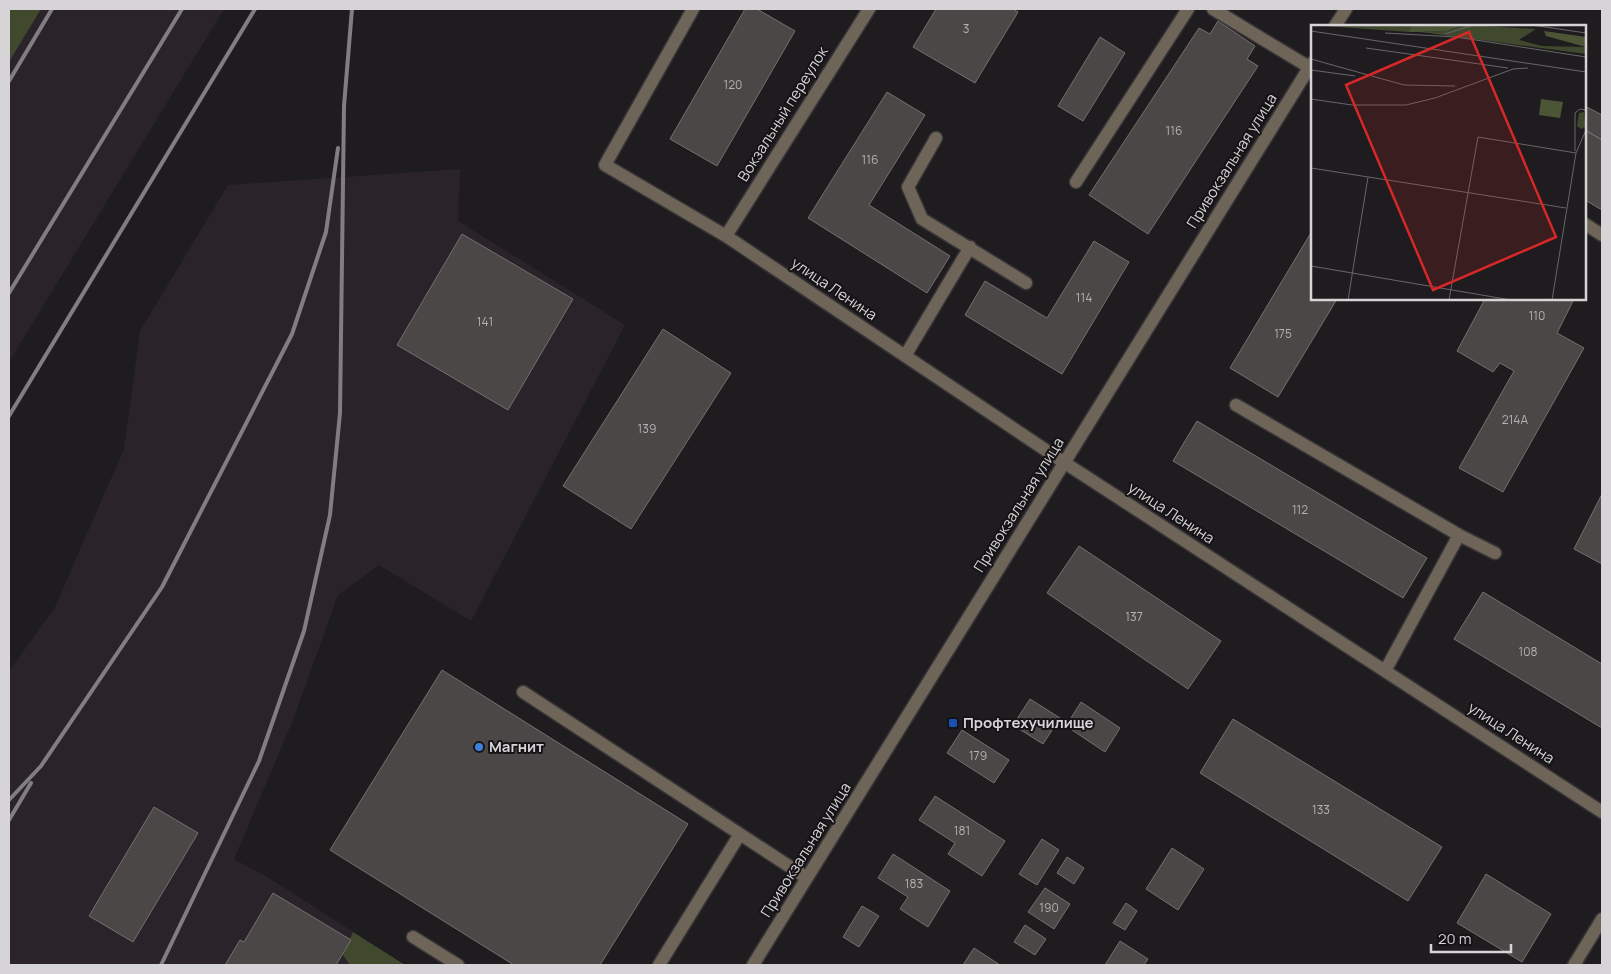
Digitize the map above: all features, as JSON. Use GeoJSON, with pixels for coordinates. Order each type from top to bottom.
{"type":"FeatureCollection","features":[{"type":"Feature","properties":{"kind":"street","name":"улица Ленина"},"geometry":{"type":"LineString","coordinates":[[693,9],[605,165],[726,236],[1065,463],[1602,812]]}},
{"type":"Feature","properties":{"kind":"street","name":"Вокзальный переулок"},"geometry":{"type":"LineString","coordinates":[[726,236],[869,9]]}},
{"type":"Feature","properties":{"kind":"street"},"geometry":{"type":"LineString","coordinates":[[1076,182],[1188,9]]}},
{"type":"Feature","properties":{"kind":"street"},"geometry":{"type":"LineString","coordinates":[[1213,9],[1311,65]]}},
{"type":"Feature","properties":{"kind":"street"},"geometry":{"type":"LineString","coordinates":[[1336,25],[1346,9]]}},
{"type":"Feature","properties":{"kind":"street","name":"Привокзальная улица"},"geometry":{"type":"LineString","coordinates":[[753,965],[1311,65]]}},
{"type":"Feature","properties":{"kind":"street"},"geometry":{"type":"LineString","coordinates":[[936,138],[908,187],[922,219],[1026,283]]}},
{"type":"Feature","properties":{"kind":"street"},"geometry":{"type":"LineString","coordinates":[[1586,225],[1602,235]]}},
{"type":"Feature","properties":{"kind":"street"},"geometry":{"type":"LineString","coordinates":[[905,356],[970,247]]}},
{"type":"Feature","properties":{"kind":"street"},"geometry":{"type":"LineString","coordinates":[[1236,405],[1459,535],[1495,553]]}},
{"type":"Feature","properties":{"kind":"street"},"geometry":{"type":"LineString","coordinates":[[1385,670],[1459,535]]}},
{"type":"Feature","properties":{"kind":"street"},"geometry":{"type":"LineString","coordinates":[[523,692],[808,878]]}},
{"type":"Feature","properties":{"kind":"street"},"geometry":{"type":"LineString","coordinates":[[659,965],[740,834]]}},
{"type":"Feature","properties":{"kind":"street"},"geometry":{"type":"LineString","coordinates":[[1574,965],[1602,919]]}},
{"type":"Feature","properties":{"kind":"street"},"geometry":{"type":"LineString","coordinates":[[413,937],[458,965]]}},
{"type":"Feature","properties":{"kind":"shaded area"},"geometry":{"type":"Polygon","coordinates":[[[41,9],[224,9],[9,362],[9,62],[41,9]]]}},
{"type":"Feature","properties":{"kind":"shaded area"},"geometry":{"type":"Polygon","coordinates":[[[460,169],[458,221],[625,325],[471,621],[379,565],[338,595],[293,720],[234,859],[269,878],[405,965],[9,965],[9,671],[54,609],[124,449],[140,331],[228,185],[460,169]]]}},
{"type":"Feature","properties":{"kind":"green space"},"geometry":{"type":"Polygon","coordinates":[[[9,9],[41,9],[9,62],[9,9]]]}},
{"type":"Feature","properties":{"kind":"green space"},"geometry":{"type":"Polygon","coordinates":[[[353,932],[405,965],[350,965],[343,955],[353,932]]]}},
{"type":"Feature","properties":{"kind":"building"},"geometry":{"type":"Polygon","coordinates":[[[745,9],[757,9],[795,31],[717,166],[670,139],[745,9]]]}},
{"type":"Feature","properties":{"kind":"building"},"geometry":{"type":"Polygon","coordinates":[[[936,9],[1013,9],[1018,12],[975,83],[913,47],[936,9]]]}},
{"type":"Feature","properties":{"kind":"building"},"geometry":{"type":"Polygon","coordinates":[[[1218,21],[1255,46],[1247,59],[1258,66],[1148,234],[1089,195],[1199,28],[1210,34],[1218,21]]]}},
{"type":"Feature","properties":{"kind":"building"},"geometry":{"type":"Polygon","coordinates":[[[1100,37],[1125,53],[1083,121],[1058,106],[1100,37]]]}},
{"type":"Feature","properties":{"kind":"building"},"geometry":{"type":"Polygon","coordinates":[[[887,92],[925,115],[869,205],[950,256],[927,293],[808,218],[887,92]]]}},
{"type":"Feature","properties":{"kind":"building"},"geometry":{"type":"Polygon","coordinates":[[[1586,107],[1602,115],[1602,140],[1586,131],[1586,107]]]}},
{"type":"Feature","properties":{"kind":"building"},"geometry":{"type":"Polygon","coordinates":[[[1586,131],[1602,140],[1602,210],[1586,201],[1586,131]]]}},
{"type":"Feature","properties":{"kind":"building"},"geometry":{"type":"Polygon","coordinates":[[[1311,233],[1311,300],[1336,300],[1278,397],[1230,368],[1311,233]]]}},
{"type":"Feature","properties":{"kind":"building"},"geometry":{"type":"Polygon","coordinates":[[[462,234],[573,299],[508,410],[397,345],[462,234]]]}},
{"type":"Feature","properties":{"kind":"building"},"geometry":{"type":"Polygon","coordinates":[[[1094,241],[1129,262],[1062,374],[965,315],[985,281],[1047,318],[1094,241]]]}},
{"type":"Feature","properties":{"kind":"building"},"geometry":{"type":"Polygon","coordinates":[[[1484,300],[1574,300],[1557,333],[1584,348],[1503,492],[1459,468],[1514,371],[1500,363],[1493,372],[1457,351],[1484,300]]]}},
{"type":"Feature","properties":{"kind":"building"},"geometry":{"type":"Polygon","coordinates":[[[663,329],[731,373],[631,529],[563,486],[663,329]]]}},
{"type":"Feature","properties":{"kind":"building"},"geometry":{"type":"Polygon","coordinates":[[[1197,421],[1427,558],[1403,598],[1173,461],[1197,421]]]}},
{"type":"Feature","properties":{"kind":"building"},"geometry":{"type":"Polygon","coordinates":[[[1602,494],[1602,564],[1574,549],[1602,494]]]}},
{"type":"Feature","properties":{"kind":"building"},"geometry":{"type":"Polygon","coordinates":[[[1079,546],[1221,641],[1188,689],[1047,593],[1079,546]]]}},
{"type":"Feature","properties":{"kind":"building"},"geometry":{"type":"Polygon","coordinates":[[[1483,592],[1602,664],[1602,728],[1454,639],[1483,592]]]}},
{"type":"Feature","properties":{"kind":"building","name":"Магнит"},"geometry":{"type":"Polygon","coordinates":[[[442,670],[688,824],[600,965],[514,965],[330,850],[442,670]]]}},
{"type":"Feature","properties":{"kind":"building"},"geometry":{"type":"Polygon","coordinates":[[[1030,699],[1060,718],[1043,744],[1013,725],[1030,699]]]}},
{"type":"Feature","properties":{"kind":"building"},"geometry":{"type":"Polygon","coordinates":[[[1081,702],[1120,728],[1105,752],[1066,726],[1081,702]]]}},
{"type":"Feature","properties":{"kind":"building"},"geometry":{"type":"Polygon","coordinates":[[[1233,719],[1442,847],[1408,901],[1200,773],[1233,719]]]}},
{"type":"Feature","properties":{"kind":"building"},"geometry":{"type":"Polygon","coordinates":[[[962,730],[1009,760],[994,783],[947,753],[962,730]]]}},
{"type":"Feature","properties":{"kind":"building"},"geometry":{"type":"Polygon","coordinates":[[[935,796],[1005,841],[982,876],[948,854],[955,843],[919,820],[935,796]]]}},
{"type":"Feature","properties":{"kind":"building"},"geometry":{"type":"Polygon","coordinates":[[[154,807],[198,833],[133,942],[89,916],[154,807]]]}},
{"type":"Feature","properties":{"kind":"building"},"geometry":{"type":"Polygon","coordinates":[[[1042,839],[1059,850],[1037,885],[1019,874],[1042,839]]]}},
{"type":"Feature","properties":{"kind":"building"},"geometry":{"type":"Polygon","coordinates":[[[1172,848],[1204,869],[1178,910],[1146,889],[1172,848]]]}},
{"type":"Feature","properties":{"kind":"building"},"geometry":{"type":"Polygon","coordinates":[[[893,854],[950,891],[928,927],[900,909],[908,897],[878,878],[893,854]]]}},
{"type":"Feature","properties":{"kind":"building"},"geometry":{"type":"Polygon","coordinates":[[[1067,857],[1084,868],[1074,884],[1057,873],[1067,857]]]}},
{"type":"Feature","properties":{"kind":"building"},"geometry":{"type":"Polygon","coordinates":[[[1486,874],[1551,914],[1522,962],[1457,923],[1486,874]]]}},
{"type":"Feature","properties":{"kind":"building"},"geometry":{"type":"Polygon","coordinates":[[[1045,888],[1070,904],[1054,929],[1028,912],[1045,888]]]}},
{"type":"Feature","properties":{"kind":"building"},"geometry":{"type":"Polygon","coordinates":[[[273,893],[351,940],[336,965],[225,965],[240,940],[244,942],[273,893]]]}},
{"type":"Feature","properties":{"kind":"building"},"geometry":{"type":"Polygon","coordinates":[[[1126,903],[1137,911],[1125,930],[1113,923],[1126,903]]]}},
{"type":"Feature","properties":{"kind":"building"},"geometry":{"type":"Polygon","coordinates":[[[862,906],[879,916],[859,947],[843,937],[862,906]]]}},
{"type":"Feature","properties":{"kind":"building"},"geometry":{"type":"Polygon","coordinates":[[[1025,925],[1046,939],[1035,955],[1014,942],[1025,925]]]}},
{"type":"Feature","properties":{"kind":"building"},"geometry":{"type":"Polygon","coordinates":[[[1120,941],[1148,959],[1144,965],[1105,965],[1120,941]]]}},
{"type":"Feature","properties":{"kind":"building"},"geometry":{"type":"Polygon","coordinates":[[[974,948],[1000,965],[963,965],[974,948]]]}},
{"type":"Feature","properties":{"kind":"railway"},"geometry":{"type":"LineString","coordinates":[[9,81],[52,9]]}},
{"type":"Feature","properties":{"kind":"railway"},"geometry":{"type":"LineString","coordinates":[[9,293],[182,9]]}},
{"type":"Feature","properties":{"kind":"railway"},"geometry":{"type":"LineString","coordinates":[[9,416],[255,9]]}},
{"type":"Feature","properties":{"kind":"railway"},"geometry":{"type":"LineString","coordinates":[[161,965],[259,761],[304,631],[330,515],[340,413],[344,106],[352,9]]}},
{"type":"Feature","properties":{"kind":"railway"},"geometry":{"type":"LineString","coordinates":[[9,800],[41,766],[162,587],[292,334],[326,232],[338,148]]}},
{"type":"Feature","properties":{"kind":"railway"},"geometry":{"type":"LineString","coordinates":[[9,820],[31,783]]}},
{"type":"Feature","properties":{"kind":"place","name":"Профтехучилище"},"geometry":{"type":"Point","coordinates":[953,723]}},
{"type":"Feature","properties":{"kind":"place","name":"Магнит"},"geometry":{"type":"Point","coordinates":[479,747]}}]}
